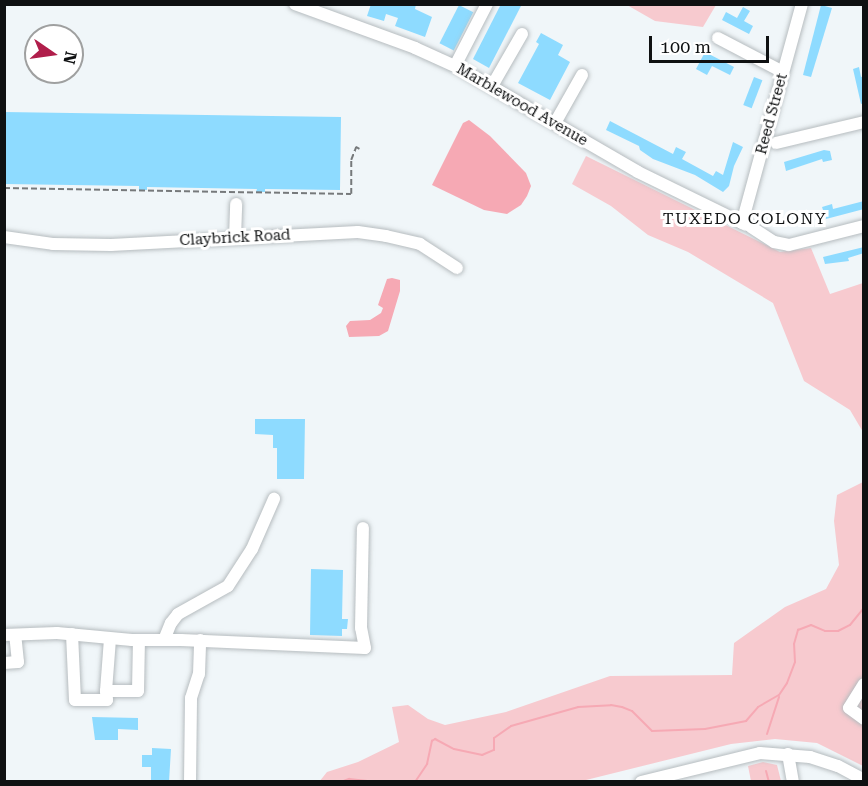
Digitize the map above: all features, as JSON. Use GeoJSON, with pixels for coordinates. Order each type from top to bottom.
{"type":"FeatureCollection","features":[{"type":"Feature","properties":{"kind":"street","name":"Marblewood Avenue"},"geometry":{"type":"LineString","coordinates":[[295,4],[415,48],[455,66],[638,172],[746,225],[774,242],[789,245],[864,226]]}},
{"type":"Feature","properties":{"kind":"street"},"geometry":{"type":"LineString","coordinates":[[455,66],[488,4]]}},
{"type":"Feature","properties":{"kind":"street","name":"Reed Street"},"geometry":{"type":"LineString","coordinates":[[746,225],[802,4]]}},
{"type":"Feature","properties":{"kind":"street"},"geometry":{"type":"LineString","coordinates":[[492,86],[522,34]]}},
{"type":"Feature","properties":{"kind":"street"},"geometry":{"type":"LineString","coordinates":[[718,38],[783,72]]}},
{"type":"Feature","properties":{"kind":"street"},"geometry":{"type":"LineString","coordinates":[[555,123],[582,75]]}},
{"type":"Feature","properties":{"kind":"street"},"geometry":{"type":"LineString","coordinates":[[776,143],[864,122]]}},
{"type":"Feature","properties":{"kind":"street"},"geometry":{"type":"LineString","coordinates":[[236,204],[236,238]]}},
{"type":"Feature","properties":{"kind":"street","name":"Claybrick Road"},"geometry":{"type":"LineString","coordinates":[[4,237],[53,244],[111,245],[358,232],[420,244],[458,268]]}},
{"type":"Feature","properties":{"kind":"street"},"geometry":{"type":"LineString","coordinates":[[164,640],[171,623],[178,614],[228,586],[252,549],[274,499]]}},
{"type":"Feature","properties":{"kind":"street"},"geometry":{"type":"LineString","coordinates":[[4,663],[18,662],[10,635],[72,634],[110,639],[200,640],[365,648],[361,628],[363,528]]}},
{"type":"Feature","properties":{"kind":"street"},"geometry":{"type":"LineString","coordinates":[[72,634],[75,700],[107,700],[110,639]]}},
{"type":"Feature","properties":{"kind":"street"},"geometry":{"type":"LineString","coordinates":[[106,691],[138,691],[139,640]]}},
{"type":"Feature","properties":{"kind":"street"},"geometry":{"type":"LineString","coordinates":[[190,782],[191,698],[199,674],[200,640]]}},
{"type":"Feature","properties":{"kind":"street"},"geometry":{"type":"LineString","coordinates":[[864,684],[849,708],[864,719]]}},
{"type":"Feature","properties":{"kind":"street"},"geometry":{"type":"LineString","coordinates":[[641,782],[750,754],[788,754],[826,762],[864,780]]}},
{"type":"Feature","properties":{"kind":"street"},"geometry":{"type":"LineString","coordinates":[[788,754],[793,782]]}},
{"type":"Feature","properties":{"kind":"path"},"geometry":{"type":"LineString","coordinates":[[4,188],[351,194],[351,160],[356,147],[360,149]]}},
{"type":"Feature","properties":{"kind":"shaded area"},"geometry":{"type":"Polygon","coordinates":[[[627,5],[716,5],[703,27],[655,21],[627,5]]]}},
{"type":"Feature","properties":{"kind":"shaded area"},"geometry":{"type":"Polygon","coordinates":[[[469,120],[490,136],[526,173],[531,186],[527,196],[521,205],[507,214],[484,210],[432,185],[463,123],[469,120]]]}},
{"type":"Feature","properties":{"kind":"shaded area"},"geometry":{"type":"Polygon","coordinates":[[[586,156],[780,252],[811,248],[830,294],[863,283],[863,432],[850,410],[804,381],[773,303],[688,252],[648,235],[611,206],[572,184],[586,156]]]}},
{"type":"Feature","properties":{"kind":"shaded area"},"geometry":{"type":"Polygon","coordinates":[[[387,279],[400,280],[400,291],[388,331],[379,336],[349,337],[346,326],[350,321],[370,320],[381,313],[383,308],[378,305],[387,279]]]}},
{"type":"Feature","properties":{"kind":"shaded area"},"geometry":{"type":"Polygon","coordinates":[[[863,482],[863,766],[817,743],[775,739],[731,744],[582,781],[319,782],[327,772],[358,762],[399,742],[392,707],[408,705],[428,719],[445,725],[506,712],[610,676],[732,675],[734,643],[785,607],[826,589],[839,565],[834,521],[837,495],[863,482]]]}},
{"type":"Feature","properties":{"kind":"shaded area"},"geometry":{"type":"Polygon","coordinates":[[[763,762],[777,765],[781,781],[751,781],[748,766],[763,762]]]}},
{"type":"Feature","properties":{"kind":"building"},"geometry":{"type":"Polygon","coordinates":[[[371,4],[416,4],[415,9],[432,17],[425,37],[395,26],[398,18],[386,14],[384,21],[367,16],[371,4]]]}},
{"type":"Feature","properties":{"kind":"building"},"geometry":{"type":"Polygon","coordinates":[[[501,4],[522,4],[489,68],[473,59],[501,4]]]}},
{"type":"Feature","properties":{"kind":"building"},"geometry":{"type":"Polygon","coordinates":[[[459,5],[473,12],[454,51],[439,43],[459,5]]]}},
{"type":"Feature","properties":{"kind":"building"},"geometry":{"type":"Polygon","coordinates":[[[821,5],[832,8],[811,77],[803,75],[821,5]]]}},
{"type":"Feature","properties":{"kind":"building"},"geometry":{"type":"Polygon","coordinates":[[[743,7],[750,11],[744,21],[753,26],[749,34],[722,20],[726,12],[737,18],[743,7]]]}},
{"type":"Feature","properties":{"kind":"building"},"geometry":{"type":"Polygon","coordinates":[[[541,33],[563,45],[558,55],[570,62],[550,100],[518,83],[539,44],[536,42],[541,33]]]}},
{"type":"Feature","properties":{"kind":"building"},"geometry":{"type":"Polygon","coordinates":[[[705,52],[734,67],[730,75],[712,66],[707,75],[696,69],[705,52]]]}},
{"type":"Feature","properties":{"kind":"building"},"geometry":{"type":"Polygon","coordinates":[[[859,67],[861,77],[864,76],[864,103],[861,104],[853,69],[859,67]]]}},
{"type":"Feature","properties":{"kind":"building"},"geometry":{"type":"Polygon","coordinates":[[[754,77],[762,80],[752,108],[743,105],[754,77]]]}},
{"type":"Feature","properties":{"kind":"building"},"geometry":{"type":"Polygon","coordinates":[[[4,112],[341,117],[340,190],[265,189],[265,192],[256,192],[257,189],[147,187],[147,190],[139,190],[139,186],[4,184],[4,112]]]}},
{"type":"Feature","properties":{"kind":"building"},"geometry":{"type":"Polygon","coordinates":[[[610,121],[673,154],[676,147],[686,152],[682,159],[713,176],[716,171],[723,175],[733,142],[743,147],[734,166],[729,186],[723,192],[695,175],[653,159],[640,150],[639,146],[606,130],[610,121]]]}},
{"type":"Feature","properties":{"kind":"building"},"geometry":{"type":"Polygon","coordinates":[[[824,150],[830,151],[832,160],[823,162],[822,159],[786,171],[784,162],[824,150]]]}},
{"type":"Feature","properties":{"kind":"building"},"geometry":{"type":"Polygon","coordinates":[[[864,201],[864,209],[826,219],[822,207],[832,204],[833,209],[864,201]]]}},
{"type":"Feature","properties":{"kind":"building"},"geometry":{"type":"Polygon","coordinates":[[[864,247],[864,253],[848,258],[849,261],[825,264],[823,257],[864,247]]]}},
{"type":"Feature","properties":{"kind":"building"},"geometry":{"type":"Polygon","coordinates":[[[255,419],[305,419],[304,479],[277,479],[277,448],[273,448],[273,435],[255,434],[255,419]]]}},
{"type":"Feature","properties":{"kind":"building"},"geometry":{"type":"Polygon","coordinates":[[[311,569],[343,570],[342,619],[348,619],[347,629],[342,629],[342,636],[310,635],[311,569]]]}},
{"type":"Feature","properties":{"kind":"building"},"geometry":{"type":"Polygon","coordinates":[[[92,717],[138,718],[138,730],[118,729],[118,740],[95,740],[92,717]]]}},
{"type":"Feature","properties":{"kind":"building"},"geometry":{"type":"Polygon","coordinates":[[[152,748],[171,749],[169,782],[151,782],[151,767],[142,767],[142,755],[152,755],[152,748]]]}},
{"type":"Feature","properties":{"kind":"waterway"},"geometry":{"type":"LineString","coordinates":[[415,782],[427,764],[432,741],[435,739],[454,749],[482,755],[494,750],[494,738],[511,726],[578,707],[611,705],[622,707],[632,711],[652,731],[705,729],[746,721],[758,707],[779,695],[787,683],[795,662],[794,644],[798,630],[811,625],[825,631],[838,631],[850,625],[864,608]]}},
{"type":"Feature","properties":{"kind":"waterway"},"geometry":{"type":"LineString","coordinates":[[767,734],[779,697]]}},
{"type":"Feature","properties":{"kind":"waterway"},"geometry":{"type":"LineString","coordinates":[[766,771],[769,782]]}},
{"type":"Feature","properties":{"kind":"waterway"},"geometry":{"type":"LineString","coordinates":[[341,782],[349,779],[379,782]]}},
{"type":"Feature","properties":{"kind":"district","name":"TUXEDO COLONY"},"geometry":{"type":"Point","coordinates":[745,219]}}]}
